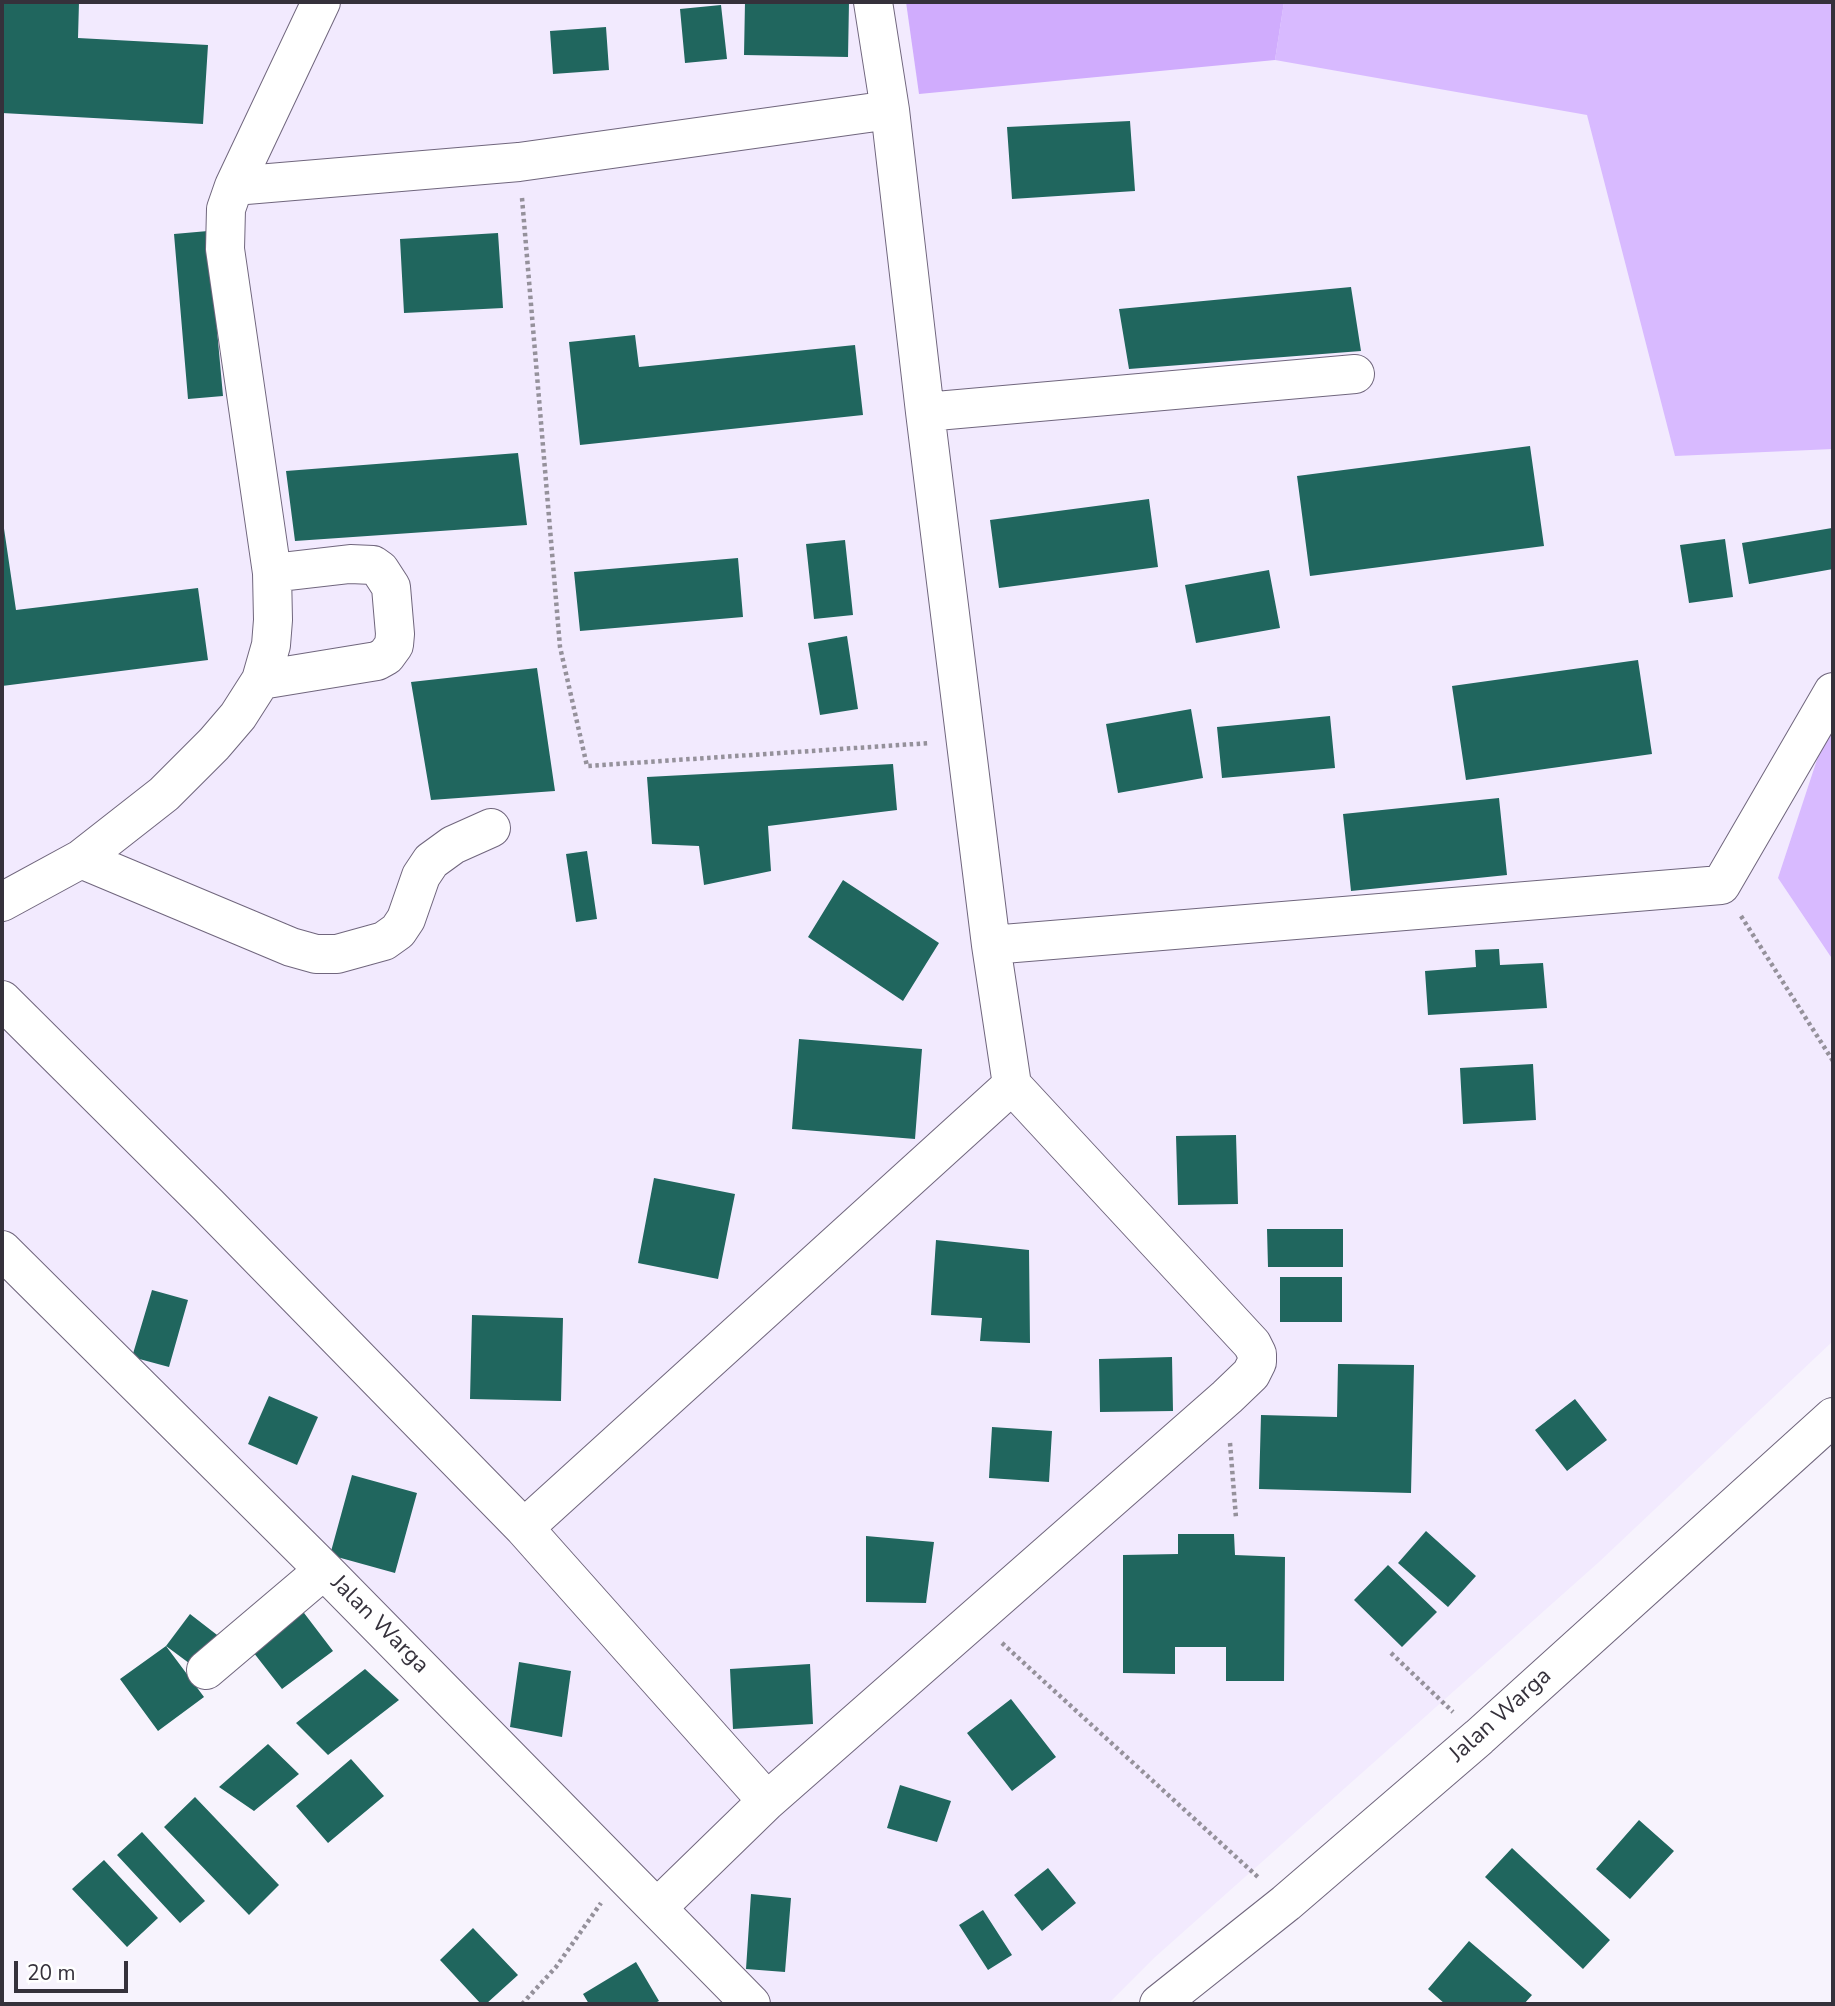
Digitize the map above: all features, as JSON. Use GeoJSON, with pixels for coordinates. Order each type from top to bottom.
{"type":"FeatureCollection","features":[{"type":"Feature","properties":{"kind":"street"},"geometry":{"type":"LineString","coordinates":[[2,902],[82,859],[164,794],[238,716],[261,680],[271,645],[272,573],[225,249],[226,209],[234,186],[321,2]]}},
{"type":"Feature","properties":{"kind":"street"},"geometry":{"type":"LineString","coordinates":[[657,1908],[767,1801],[1227,1397],[1251,1374],[1258,1354],[1252,1344],[1012,1085],[991,945],[890,110],[873,2]]}},
{"type":"Feature","properties":{"kind":"street"},"geometry":{"type":"LineString","coordinates":[[234,186],[519,162],[890,110]]}},
{"type":"Feature","properties":{"kind":"street"},"geometry":{"type":"LineString","coordinates":[[925,412],[1355,374]]}},
{"type":"Feature","properties":{"kind":"street"},"geometry":{"type":"LineString","coordinates":[[261,680],[377,661],[386,656],[394,645],[391,587],[380,570],[373,565],[350,564],[272,573]]}},
{"type":"Feature","properties":{"kind":"street"},"geometry":{"type":"LineString","coordinates":[[991,945],[1721,885],[1833,692]]}},
{"type":"Feature","properties":{"kind":"street"},"geometry":{"type":"LineString","coordinates":[[82,859],[291,947],[316,954],[337,954],[384,941],[398,931],[406,919],[421,876],[431,861],[453,845],[491,828]]}},
{"type":"Feature","properties":{"kind":"street"},"geometry":{"type":"LineString","coordinates":[[2,1000],[208,1205],[524,1528],[767,1801]]}},
{"type":"Feature","properties":{"kind":"street"},"geometry":{"type":"LineString","coordinates":[[524,1528],[1012,1085]]}},
{"type":"Feature","properties":{"kind":"street","name":"Jalan Warga"},"geometry":{"type":"LineString","coordinates":[[2,1250],[324,1570],[751,2004]]}},
{"type":"Feature","properties":{"kind":"street","name":"Jalan Warga"},"geometry":{"type":"LineString","coordinates":[[1159,2004],[1286,1903],[1479,1737],[1833,1417]]}},
{"type":"Feature","properties":{"kind":"street"},"geometry":{"type":"LineString","coordinates":[[206,1670],[324,1570]]}},
{"type":"Feature","properties":{"kind":"path"},"geometry":{"type":"LineString","coordinates":[[519,162],[560,647],[587,765],[967,741]]}},
{"type":"Feature","properties":{"kind":"path"},"geometry":{"type":"LineString","coordinates":[[1721,885],[1833,1061]]}},
{"type":"Feature","properties":{"kind":"path"},"geometry":{"type":"LineString","coordinates":[[1227,1397],[1236,1518]]}},
{"type":"Feature","properties":{"kind":"path"},"geometry":{"type":"LineString","coordinates":[[975,1618],[1286,1903]]}},
{"type":"Feature","properties":{"kind":"path"},"geometry":{"type":"LineString","coordinates":[[1391,1653],[1479,1737]]}},
{"type":"Feature","properties":{"kind":"path"},"geometry":{"type":"LineString","coordinates":[[522,2004],[556,1967],[623,1871]]}},
{"type":"Feature","properties":{"kind":"shaded area"},"geometry":{"type":"Polygon","coordinates":[[[2,2],[1833,2],[1833,1341],[1599,1562],[1154,1958],[1108,2004],[744,2004],[2,1262],[2,2]]]}},
{"type":"Feature","properties":{"kind":"shaded area"},"geometry":{"type":"Polygon","coordinates":[[[906,2],[1284,2],[1275,60],[919,94],[906,2]]]}},
{"type":"Feature","properties":{"kind":"shaded area"},"geometry":{"type":"Polygon","coordinates":[[[1284,2],[1833,2],[1833,449],[1675,456],[1587,115],[1275,60],[1284,2]]]}},
{"type":"Feature","properties":{"kind":"shaded area"},"geometry":{"type":"Polygon","coordinates":[[[1833,711],[1833,960],[1778,878],[1833,711]]]}},
{"type":"Feature","properties":{"kind":"building"},"geometry":{"type":"Polygon","coordinates":[[[2,2],[79,2],[78,38],[208,45],[203,124],[2,113],[2,2]]]}},
{"type":"Feature","properties":{"kind":"building"},"geometry":{"type":"Polygon","coordinates":[[[745,2],[849,2],[848,57],[744,55],[745,2]]]}},
{"type":"Feature","properties":{"kind":"building"},"geometry":{"type":"Polygon","coordinates":[[[721,5],[727,59],[685,63],[680,9],[721,5]]]}},
{"type":"Feature","properties":{"kind":"building"},"geometry":{"type":"Polygon","coordinates":[[[606,27],[609,70],[553,74],[550,31],[606,27]]]}},
{"type":"Feature","properties":{"kind":"building"},"geometry":{"type":"Polygon","coordinates":[[[1130,121],[1135,191],[1012,199],[1007,127],[1130,121]]]}},
{"type":"Feature","properties":{"kind":"building"},"geometry":{"type":"Polygon","coordinates":[[[208,231],[223,396],[188,399],[174,234],[208,231]]]}},
{"type":"Feature","properties":{"kind":"building"},"geometry":{"type":"Polygon","coordinates":[[[498,233],[503,308],[404,313],[400,239],[498,233]]]}},
{"type":"Feature","properties":{"kind":"building"},"geometry":{"type":"Polygon","coordinates":[[[1351,287],[1361,351],[1129,369],[1119,309],[1351,287]]]}},
{"type":"Feature","properties":{"kind":"building"},"geometry":{"type":"Polygon","coordinates":[[[635,335],[639,367],[855,345],[863,415],[580,445],[569,342],[635,335]]]}},
{"type":"Feature","properties":{"kind":"building"},"geometry":{"type":"Polygon","coordinates":[[[1530,446],[1544,546],[1310,576],[1297,476],[1530,446]]]}},
{"type":"Feature","properties":{"kind":"building"},"geometry":{"type":"Polygon","coordinates":[[[518,453],[527,525],[295,541],[286,471],[518,453]]]}},
{"type":"Feature","properties":{"kind":"building"},"geometry":{"type":"Polygon","coordinates":[[[1149,499],[1158,567],[999,588],[990,520],[1149,499]]]}},
{"type":"Feature","properties":{"kind":"building"},"geometry":{"type":"Polygon","coordinates":[[[2,515],[16,610],[198,588],[208,660],[2,686],[2,515]]]}},
{"type":"Feature","properties":{"kind":"building"},"geometry":{"type":"Polygon","coordinates":[[[1832,528],[1833,569],[1749,584],[1742,543],[1832,528]]]}},
{"type":"Feature","properties":{"kind":"building"},"geometry":{"type":"Polygon","coordinates":[[[1725,539],[1733,597],[1689,603],[1680,545],[1725,539]]]}},
{"type":"Feature","properties":{"kind":"building"},"geometry":{"type":"Polygon","coordinates":[[[845,540],[853,615],[814,619],[806,544],[845,540]]]}},
{"type":"Feature","properties":{"kind":"building"},"geometry":{"type":"Polygon","coordinates":[[[738,558],[743,617],[580,631],[574,572],[738,558]]]}},
{"type":"Feature","properties":{"kind":"building"},"geometry":{"type":"Polygon","coordinates":[[[1269,570],[1280,628],[1196,643],[1185,585],[1269,570]]]}},
{"type":"Feature","properties":{"kind":"building"},"geometry":{"type":"Polygon","coordinates":[[[847,636],[858,709],[820,715],[808,643],[847,636]]]}},
{"type":"Feature","properties":{"kind":"building"},"geometry":{"type":"Polygon","coordinates":[[[1638,660],[1652,754],[1466,780],[1452,686],[1638,660]]]}},
{"type":"Feature","properties":{"kind":"building"},"geometry":{"type":"Polygon","coordinates":[[[537,668],[555,791],[431,800],[411,682],[537,668]]]}},
{"type":"Feature","properties":{"kind":"building"},"geometry":{"type":"Polygon","coordinates":[[[1191,709],[1203,778],[1118,793],[1106,724],[1191,709]]]}},
{"type":"Feature","properties":{"kind":"building"},"geometry":{"type":"Polygon","coordinates":[[[1330,716],[1335,768],[1222,778],[1217,727],[1330,716]]]}},
{"type":"Feature","properties":{"kind":"building"},"geometry":{"type":"Polygon","coordinates":[[[893,764],[897,810],[768,826],[771,871],[704,885],[699,846],[652,844],[647,777],[893,764]]]}},
{"type":"Feature","properties":{"kind":"building"},"geometry":{"type":"Polygon","coordinates":[[[1499,798],[1507,875],[1351,891],[1343,814],[1499,798]]]}},
{"type":"Feature","properties":{"kind":"building"},"geometry":{"type":"Polygon","coordinates":[[[587,851],[597,919],[576,922],[566,854],[587,851]]]}},
{"type":"Feature","properties":{"kind":"building"},"geometry":{"type":"Polygon","coordinates":[[[843,880],[939,943],[903,1001],[808,937],[843,880]]]}},
{"type":"Feature","properties":{"kind":"building"},"geometry":{"type":"Polygon","coordinates":[[[1499,949],[1500,965],[1543,963],[1547,1008],[1428,1015],[1425,971],[1476,967],[1475,950],[1499,949]]]}},
{"type":"Feature","properties":{"kind":"building"},"geometry":{"type":"Polygon","coordinates":[[[799,1039],[922,1049],[915,1139],[792,1129],[799,1039]]]}},
{"type":"Feature","properties":{"kind":"building"},"geometry":{"type":"Polygon","coordinates":[[[1533,1064],[1536,1120],[1463,1124],[1460,1068],[1533,1064]]]}},
{"type":"Feature","properties":{"kind":"building"},"geometry":{"type":"Polygon","coordinates":[[[1236,1135],[1238,1204],[1178,1205],[1176,1136],[1236,1135]]]}},
{"type":"Feature","properties":{"kind":"building"},"geometry":{"type":"Polygon","coordinates":[[[654,1178],[735,1194],[718,1279],[638,1263],[654,1178]]]}},
{"type":"Feature","properties":{"kind":"building"},"geometry":{"type":"Polygon","coordinates":[[[1267,1229],[1343,1229],[1343,1267],[1268,1267],[1267,1229]]]}},
{"type":"Feature","properties":{"kind":"building"},"geometry":{"type":"Polygon","coordinates":[[[936,1240],[1029,1250],[1030,1343],[980,1341],[982,1318],[931,1315],[936,1240]]]}},
{"type":"Feature","properties":{"kind":"building"},"geometry":{"type":"Polygon","coordinates":[[[1280,1277],[1342,1277],[1342,1322],[1280,1322],[1280,1277]]]}},
{"type":"Feature","properties":{"kind":"building"},"geometry":{"type":"Polygon","coordinates":[[[152,1290],[188,1300],[169,1367],[132,1357],[152,1290]]]}},
{"type":"Feature","properties":{"kind":"building"},"geometry":{"type":"Polygon","coordinates":[[[472,1315],[563,1318],[561,1401],[470,1399],[472,1315]]]}},
{"type":"Feature","properties":{"kind":"building"},"geometry":{"type":"Polygon","coordinates":[[[1172,1357],[1173,1411],[1100,1412],[1099,1359],[1172,1357]]]}},
{"type":"Feature","properties":{"kind":"building"},"geometry":{"type":"Polygon","coordinates":[[[1338,1364],[1414,1365],[1411,1493],[1259,1489],[1261,1415],[1337,1417],[1338,1364]]]}},
{"type":"Feature","properties":{"kind":"building"},"geometry":{"type":"Polygon","coordinates":[[[269,1396],[318,1417],[297,1465],[248,1444],[269,1396]]]}},
{"type":"Feature","properties":{"kind":"building"},"geometry":{"type":"Polygon","coordinates":[[[1575,1399],[1607,1440],[1567,1471],[1535,1430],[1575,1399]]]}},
{"type":"Feature","properties":{"kind":"building"},"geometry":{"type":"Polygon","coordinates":[[[992,1427],[1052,1431],[1049,1482],[989,1478],[992,1427]]]}},
{"type":"Feature","properties":{"kind":"building"},"geometry":{"type":"Polygon","coordinates":[[[352,1475],[417,1493],[395,1573],[330,1555],[352,1475]]]}},
{"type":"Feature","properties":{"kind":"building"},"geometry":{"type":"Polygon","coordinates":[[[1426,1531],[1476,1576],[1448,1607],[1398,1563],[1426,1531]]]}},
{"type":"Feature","properties":{"kind":"building"},"geometry":{"type":"Polygon","coordinates":[[[1178,1534],[1234,1534],[1235,1555],[1285,1557],[1284,1681],[1226,1681],[1226,1647],[1175,1647],[1175,1674],[1123,1673],[1123,1555],[1178,1554],[1178,1534]]]}},
{"type":"Feature","properties":{"kind":"building"},"geometry":{"type":"Polygon","coordinates":[[[866,1536],[934,1542],[926,1603],[866,1602],[866,1536]]]}},
{"type":"Feature","properties":{"kind":"building"},"geometry":{"type":"Polygon","coordinates":[[[1388,1565],[1437,1612],[1402,1647],[1354,1600],[1388,1565]]]}},
{"type":"Feature","properties":{"kind":"building"},"geometry":{"type":"Polygon","coordinates":[[[301,1609],[333,1651],[282,1689],[250,1648],[301,1609]]]}},
{"type":"Feature","properties":{"kind":"building"},"geometry":{"type":"Polygon","coordinates":[[[190,1614],[221,1638],[197,1669],[166,1646],[190,1614]]]}},
{"type":"Feature","properties":{"kind":"building"},"geometry":{"type":"Polygon","coordinates":[[[166,1646],[204,1697],[158,1731],[120,1679],[166,1646]]]}},
{"type":"Feature","properties":{"kind":"building"},"geometry":{"type":"Polygon","coordinates":[[[519,1662],[571,1671],[562,1737],[510,1727],[519,1662]]]}},
{"type":"Feature","properties":{"kind":"building"},"geometry":{"type":"Polygon","coordinates":[[[810,1664],[813,1724],[733,1729],[730,1669],[810,1664]]]}},
{"type":"Feature","properties":{"kind":"building"},"geometry":{"type":"Polygon","coordinates":[[[365,1669],[399,1700],[328,1755],[296,1723],[365,1669]]]}},
{"type":"Feature","properties":{"kind":"building"},"geometry":{"type":"Polygon","coordinates":[[[1011,1699],[1056,1757],[1012,1791],[967,1733],[1011,1699]]]}},
{"type":"Feature","properties":{"kind":"building"},"geometry":{"type":"Polygon","coordinates":[[[268,1744],[299,1774],[254,1811],[219,1787],[268,1744]]]}},
{"type":"Feature","properties":{"kind":"building"},"geometry":{"type":"Polygon","coordinates":[[[351,1759],[384,1796],[328,1843],[296,1806],[351,1759]]]}},
{"type":"Feature","properties":{"kind":"building"},"geometry":{"type":"Polygon","coordinates":[[[900,1785],[951,1801],[937,1842],[887,1828],[900,1785]]]}},
{"type":"Feature","properties":{"kind":"building"},"geometry":{"type":"Polygon","coordinates":[[[195,1797],[279,1885],[249,1915],[164,1827],[195,1797]]]}},
{"type":"Feature","properties":{"kind":"building"},"geometry":{"type":"Polygon","coordinates":[[[1639,1820],[1674,1851],[1630,1899],[1596,1869],[1639,1820]]]}},
{"type":"Feature","properties":{"kind":"building"},"geometry":{"type":"Polygon","coordinates":[[[142,1832],[205,1901],[180,1923],[117,1855],[142,1832]]]}},
{"type":"Feature","properties":{"kind":"building"},"geometry":{"type":"Polygon","coordinates":[[[1512,1848],[1610,1940],[1583,1969],[1485,1877],[1512,1848]]]}},
{"type":"Feature","properties":{"kind":"building"},"geometry":{"type":"Polygon","coordinates":[[[104,1860],[158,1918],[127,1947],[72,1889],[104,1860]]]}},
{"type":"Feature","properties":{"kind":"building"},"geometry":{"type":"Polygon","coordinates":[[[1048,1868],[1076,1903],[1042,1931],[1014,1895],[1048,1868]]]}},
{"type":"Feature","properties":{"kind":"building"},"geometry":{"type":"Polygon","coordinates":[[[751,1894],[791,1898],[785,1972],[746,1969],[751,1894]]]}},
{"type":"Feature","properties":{"kind":"building"},"geometry":{"type":"Polygon","coordinates":[[[983,1910],[1012,1955],[988,1970],[959,1925],[983,1910]]]}},
{"type":"Feature","properties":{"kind":"building"},"geometry":{"type":"Polygon","coordinates":[[[473,1928],[518,1975],[486,2004],[481,2004],[440,1960],[473,1928]]]}},
{"type":"Feature","properties":{"kind":"building"},"geometry":{"type":"Polygon","coordinates":[[[1469,1941],[1532,1995],[1524,2004],[1445,2004],[1428,1989],[1469,1941]]]}},
{"type":"Feature","properties":{"kind":"building"},"geometry":{"type":"Polygon","coordinates":[[[636,1962],[659,2001],[653,2004],[589,2004],[583,1994],[636,1962]]]}}]}
